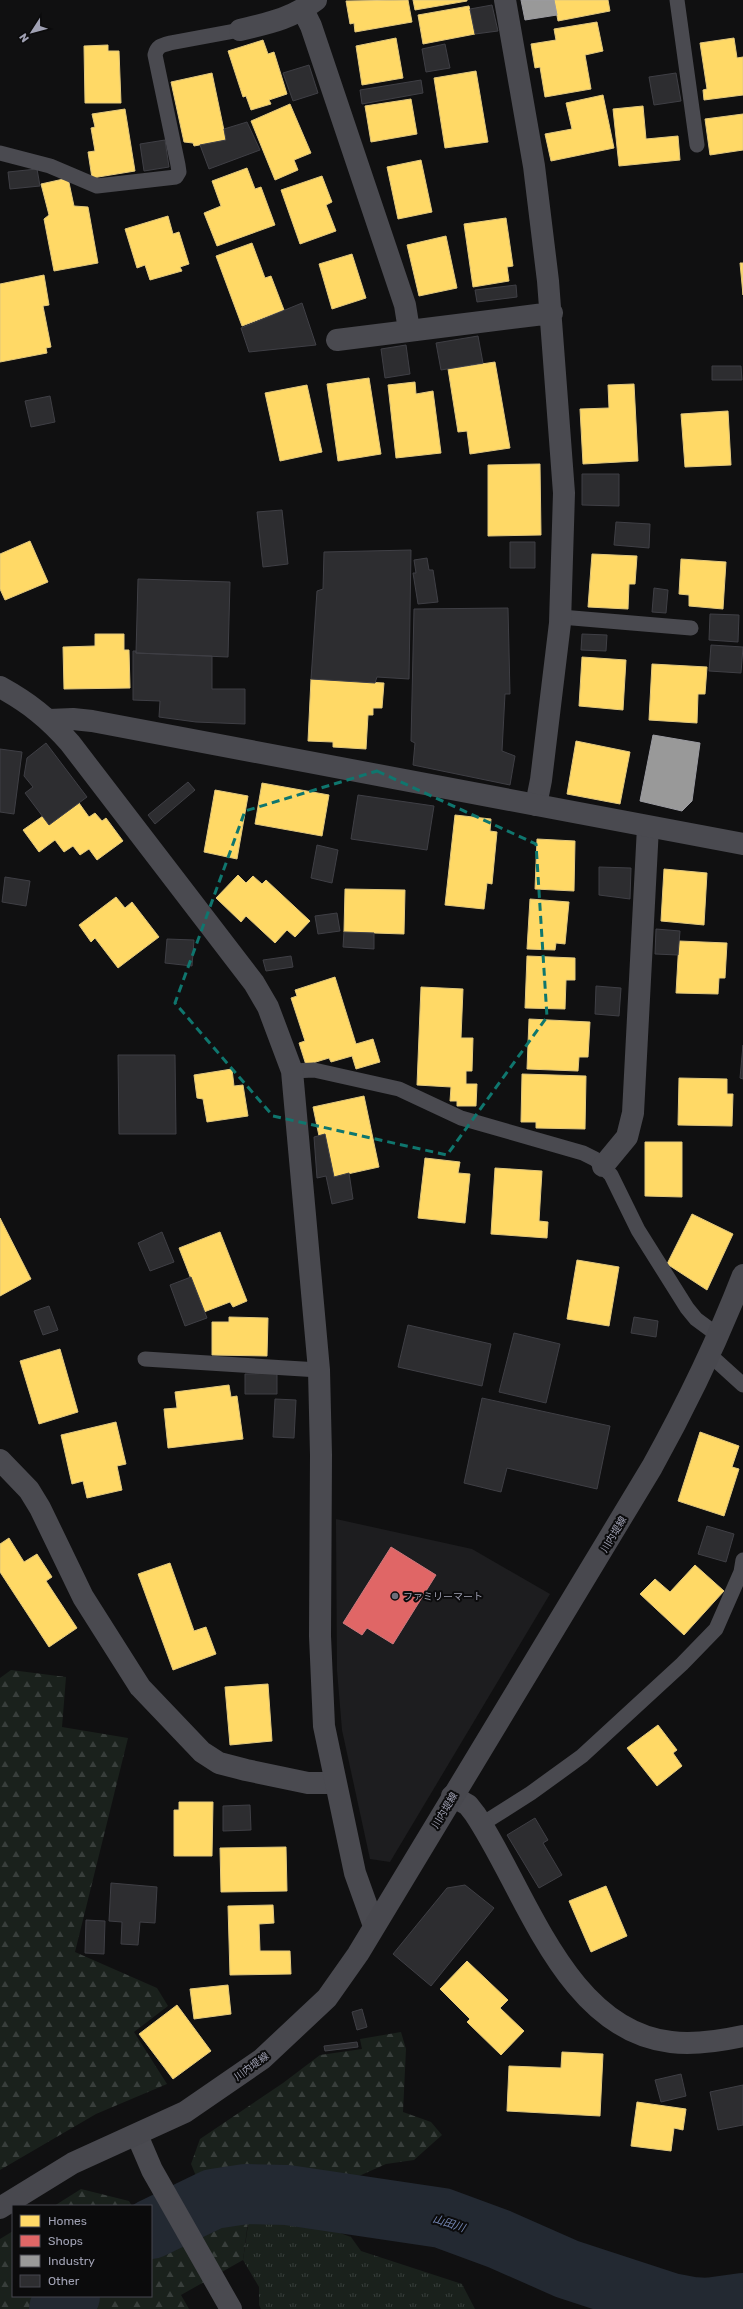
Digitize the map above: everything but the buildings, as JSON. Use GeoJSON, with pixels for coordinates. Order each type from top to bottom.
{"type":"FeatureCollection","features":[{"type":"Feature","properties":{"kind":"main road","name":"川内堤線"},"geometry":{"type":"LineString","coordinates":[[0,2208],[73,2163],[99,2149],[137,2135],[185,2112],[268,2054],[327,1998],[358,1954],[452,1796],[625,1514],[686,1406],[714,1346],[743,1275]]}},
{"type":"Feature","properties":{"kind":"street"},"geometry":{"type":"LineString","coordinates":[[506,0],[534,166],[552,312],[564,493],[561,618],[541,780],[536,806]]}},
{"type":"Feature","properties":{"kind":"street"},"geometry":{"type":"LineString","coordinates":[[240,30],[280,21],[310,5],[311,26],[403,297],[408,330]]}},
{"type":"Feature","properties":{"kind":"street"},"geometry":{"type":"LineString","coordinates":[[337,340],[552,312]]}},
{"type":"Feature","properties":{"kind":"street"},"geometry":{"type":"LineString","coordinates":[[0,687],[27,702],[49,720],[70,742],[254,983],[279,1034],[292,1071],[319,1370],[321,1455],[321,1684],[324,1726],[334,1782],[355,1873],[374,1926]]}},
{"type":"Feature","properties":{"kind":"street"},"geometry":{"type":"LineString","coordinates":[[49,720],[73,719],[92,721],[743,844]]}},
{"type":"Feature","properties":{"kind":"street"},"geometry":{"type":"LineString","coordinates":[[603,1166],[627,1137],[633,1114],[648,827]]}},
{"type":"Feature","properties":{"kind":"street"},"geometry":{"type":"LineString","coordinates":[[0,1460],[29,1490],[83,1597],[140,1687],[202,1752],[219,1763],[246,1770],[308,1783],[334,1782]]}},
{"type":"Feature","properties":{"kind":"street"},"geometry":{"type":"LineString","coordinates":[[452,1796],[468,1805],[482,1824],[550,1948],[581,1992],[608,2018],[633,2032],[670,2042],[694,2042],[743,2036]]}},
{"type":"Feature","properties":{"kind":"street"},"geometry":{"type":"LineString","coordinates":[[137,2135],[160,2183],[226,2301]]}},
{"type":"Feature","properties":{"kind":"lane"},"geometry":{"type":"LineString","coordinates":[[677,0],[697,145]]}},
{"type":"Feature","properties":{"kind":"lane"},"geometry":{"type":"LineString","coordinates":[[0,152],[50,166],[97,186],[176,177],[179,172],[178,165],[155,55],[156,50],[159,46],[170,43],[240,30]]}},
{"type":"Feature","properties":{"kind":"lane"},"geometry":{"type":"LineString","coordinates":[[561,618],[691,628]]}},
{"type":"Feature","properties":{"kind":"lane"},"geometry":{"type":"LineString","coordinates":[[292,1071],[314,1070],[399,1089],[461,1118],[583,1153],[603,1166],[611,1175],[638,1230],[686,1308],[696,1318],[714,1346],[743,1385]]}},
{"type":"Feature","properties":{"kind":"lane"},"geometry":{"type":"LineString","coordinates":[[145,1359],[319,1370]]}},
{"type":"Feature","properties":{"kind":"lane"},"geometry":{"type":"LineString","coordinates":[[482,1824],[531,1793],[582,1756],[682,1664],[716,1628],[741,1572],[743,1560]]}},
{"type":"Feature","properties":{"kind":"highlighted area"},"geometry":{"type":"Polygon","coordinates":[[[377,771],[536,844],[547,1017],[447,1155],[273,1116],[175,1003],[245,811],[377,771]]]}},
{"type":"Feature","properties":{"kind":"shaded area"},"geometry":{"type":"Polygon","coordinates":[[[336,1519],[472,1549],[550,1594],[390,1862],[370,1859],[342,1730],[337,1670],[336,1519]]]}},
{"type":"Feature","properties":{"kind":"green space"},"geometry":{"type":"Polygon","coordinates":[[[11,1670],[66,1677],[62,1727],[128,1738],[75,1952],[157,1988],[168,2006],[134,2032],[167,2084],[96,2114],[0,2170],[0,1678],[11,1670]]]}},
{"type":"Feature","properties":{"kind":"green space"},"geometry":{"type":"Polygon","coordinates":[[[401,2032],[406,2049],[403,2112],[431,2122],[442,2135],[414,2160],[386,2164],[350,2180],[253,2183],[243,2260],[181,2295],[189,2309],[0,2309],[0,2239],[12,2232],[12,2297],[152,2297],[152,2205],[146,2205],[196,2176],[191,2164],[200,2139],[283,2083],[320,2055],[362,2049],[360,2039],[401,2032]]]}},
{"type":"Feature","properties":{"kind":"green space"},"geometry":{"type":"Polygon","coordinates":[[[81,2189],[129,2201],[131,2205],[56,2205],[81,2189]]]}},
{"type":"Feature","properties":{"kind":"green space"},"geometry":{"type":"Polygon","coordinates":[[[249,2218],[305,2220],[351,2237],[361,2251],[462,2284],[475,2309],[261,2309],[259,2305],[259,2287],[243,2260],[249,2218]]]}},
{"type":"Feature","properties":{"kind":"waterway","name":"山田川"},"geometry":{"type":"LineString","coordinates":[[152,2229],[213,2199],[246,2194],[287,2195],[442,2218],[499,2239],[567,2269],[671,2303],[707,2308],[743,2303]]}},
{"type":"Feature","properties":{"kind":"waterway","name":"山田川"},"geometry":{"type":"LineString","coordinates":[[59,2309],[69,2297]]}},
{"type":"Feature","properties":{"kind":"place","name":"ファミリーマート"},"geometry":{"type":"Point","coordinates":[395,1596]}}]}
